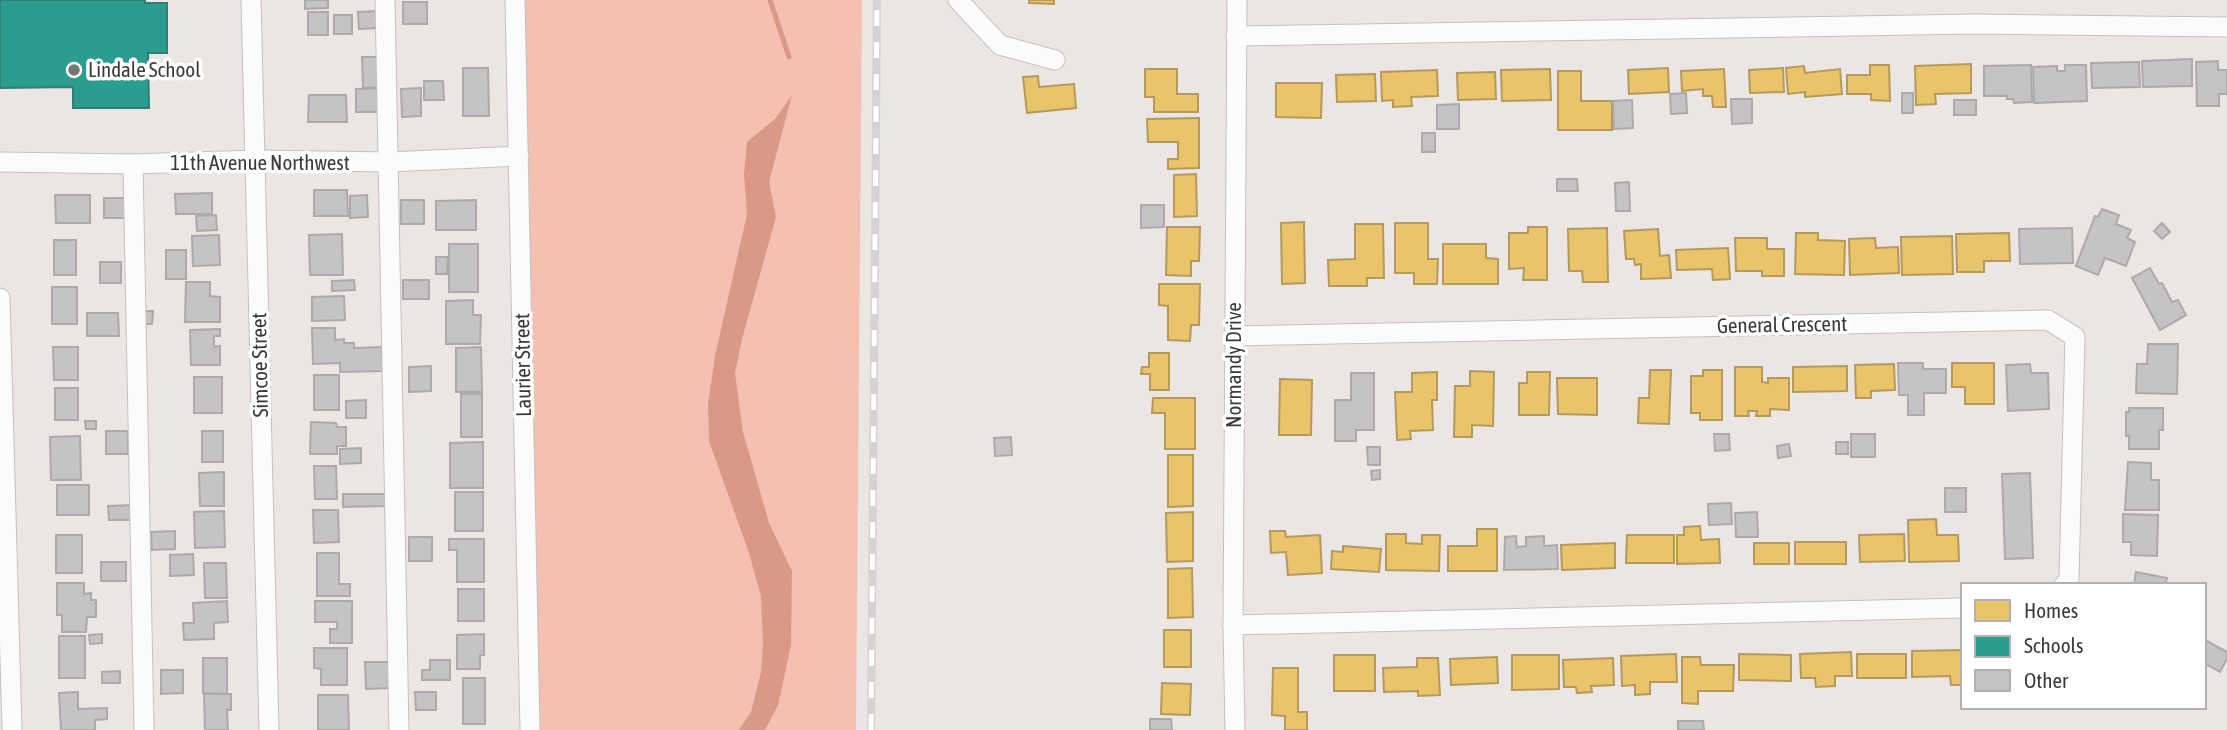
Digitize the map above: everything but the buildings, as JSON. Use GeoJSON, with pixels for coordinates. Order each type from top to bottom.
{"type":"FeatureCollection","features":[{"type":"Feature","properties":{"kind":"street","name":"Simcoe Street"},"geometry":{"type":"LineString","coordinates":[[251,0],[269,730]]}},
{"type":"Feature","properties":{"kind":"street"},"geometry":{"type":"LineString","coordinates":[[385,0],[399,730]]}},
{"type":"Feature","properties":{"kind":"street","name":"Laurier Street"},"geometry":{"type":"LineString","coordinates":[[515,0],[530,730]]}},
{"type":"Feature","properties":{"kind":"street"},"geometry":{"type":"LineString","coordinates":[[958,0],[1000,45],[1055,60]]}},
{"type":"Feature","properties":{"kind":"street","name":"Normandy Drive"},"geometry":{"type":"LineString","coordinates":[[1235,730],[1233,625],[1237,0]]}},
{"type":"Feature","properties":{"kind":"street"},"geometry":{"type":"LineString","coordinates":[[1236,36],[1975,24],[2227,27]]}},
{"type":"Feature","properties":{"kind":"street","name":"11th Avenue Northwest"},"geometry":{"type":"LineString","coordinates":[[0,162],[388,162],[519,156]]}},
{"type":"Feature","properties":{"kind":"street"},"geometry":{"type":"LineString","coordinates":[[134,164],[144,730]]}},
{"type":"Feature","properties":{"kind":"street"},"geometry":{"type":"LineString","coordinates":[[0,298],[12,730]]}},
{"type":"Feature","properties":{"kind":"street","name":"General Crescent"},"geometry":{"type":"LineString","coordinates":[[1234,337],[2048,320],[2075,337],[2069,579],[2066,583]]}},
{"type":"Feature","properties":{"kind":"street"},"geometry":{"type":"LineString","coordinates":[[1233,625],[1961,608]]}},
{"type":"Feature","properties":{"kind":"shaded area"},"geometry":{"type":"Polygon","coordinates":[[[524,0],[862,0],[856,730],[537,730],[524,0]]]}},
{"type":"Feature","properties":{"kind":"shaded area"},"geometry":{"type":"Polygon","coordinates":[[[792,95],[769,182],[776,217],[735,373],[743,432],[769,523],[792,571],[791,645],[778,705],[765,730],[739,730],[751,712],[761,672],[761,596],[748,550],[709,441],[708,404],[715,356],[747,214],[744,174],[747,142],[775,119],[792,95]]]}},
{"type":"Feature","properties":{"kind":"waterway"},"geometry":{"type":"LineString","coordinates":[[770,0],[789,57]]}},
{"type":"Feature","properties":{"kind":"railway"},"geometry":{"type":"LineString","coordinates":[[871,730],[877,0]]}},
{"type":"Feature","properties":{"kind":"place","name":"Lindale School"},"geometry":{"type":"Point","coordinates":[74,70]}}]}
